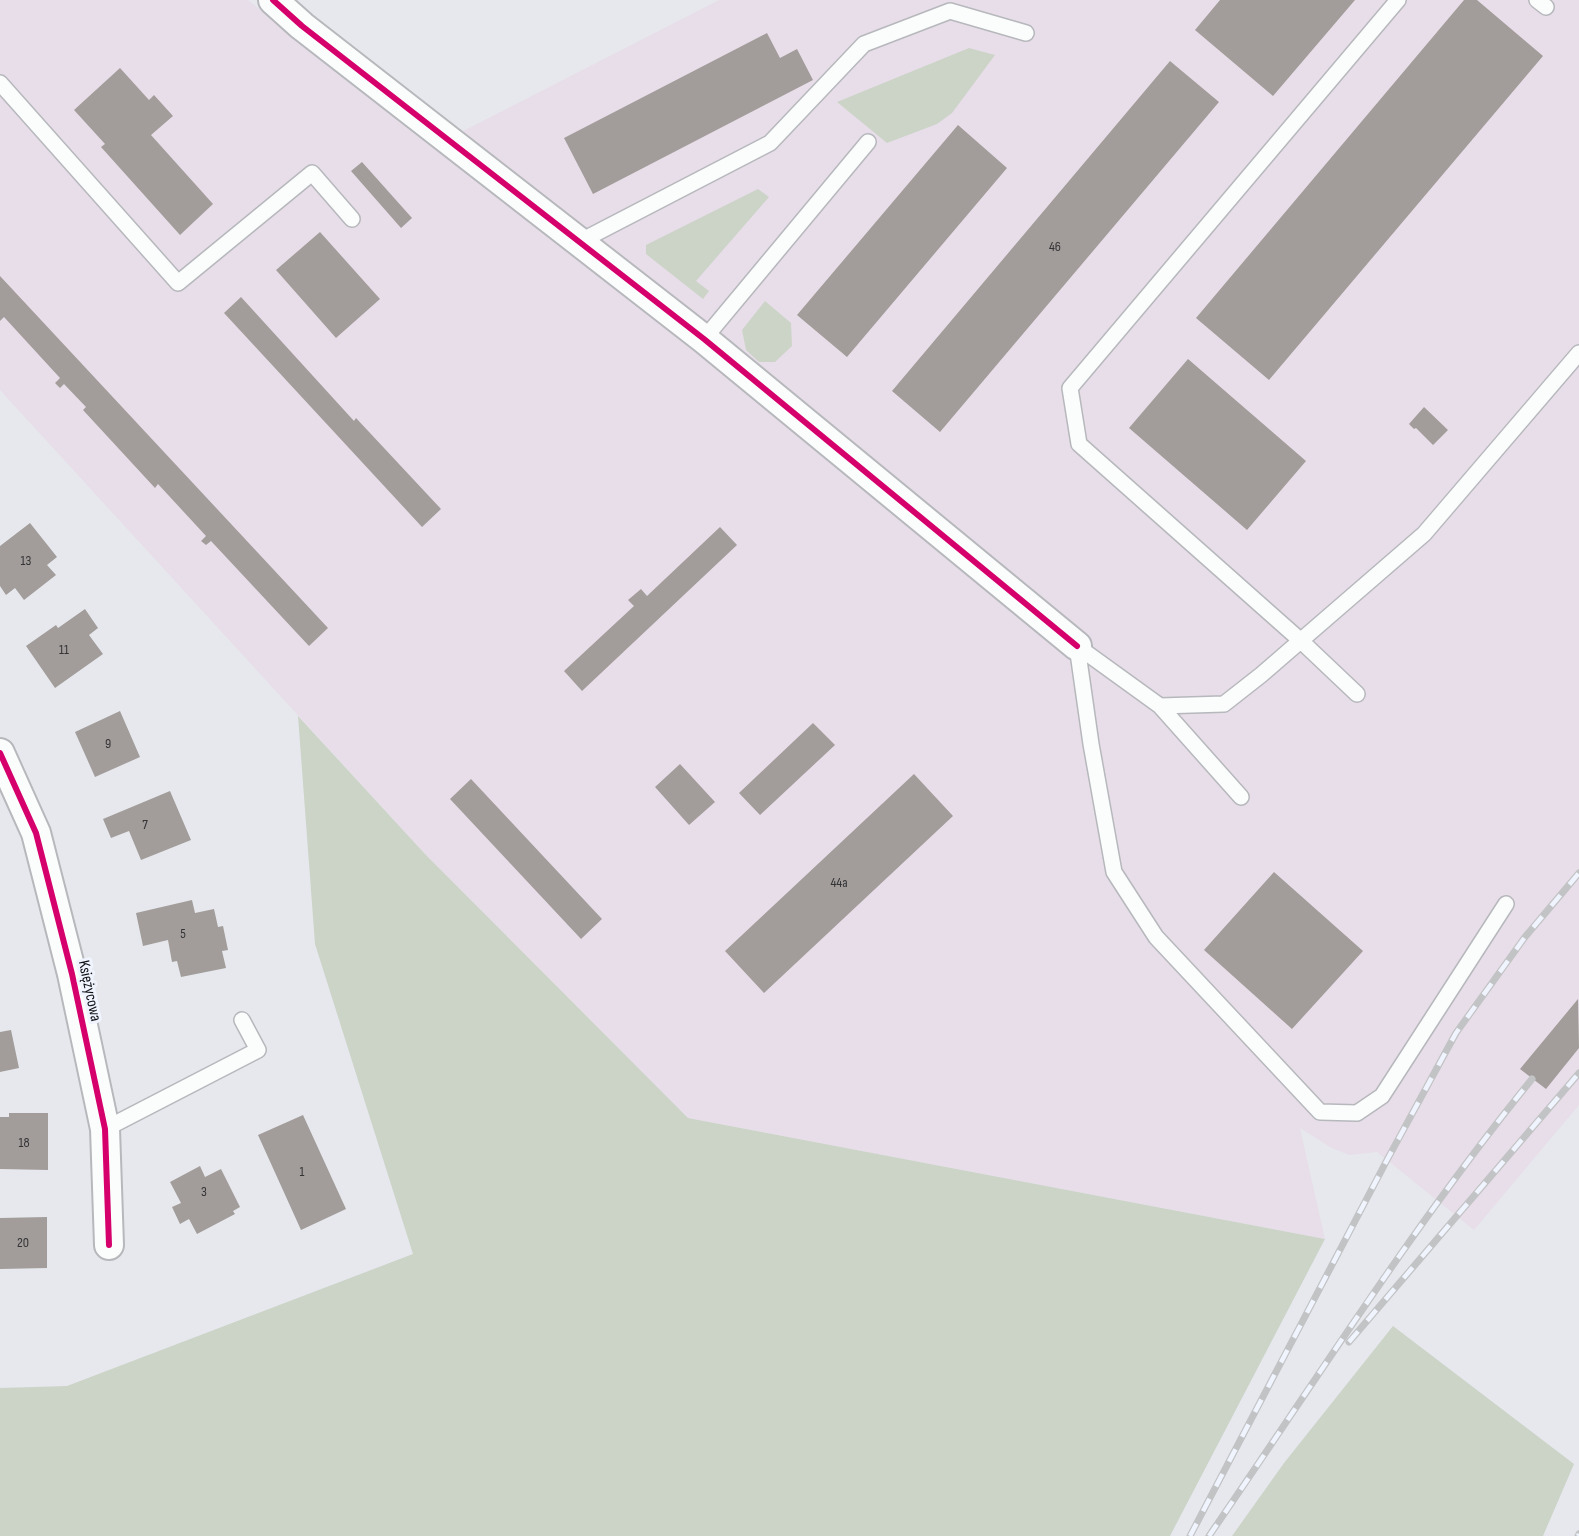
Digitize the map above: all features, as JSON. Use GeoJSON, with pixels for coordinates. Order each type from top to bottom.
{"type":"FeatureCollection","features":[{"type":"Feature","properties":{"kind":"street"},"geometry":{"type":"LineString","coordinates":[[273,0],[302,26],[704,339],[1077,646]]}},
{"type":"Feature","properties":{"kind":"street","name":"Księżycowa"},"geometry":{"type":"LineString","coordinates":[[0,753],[36,833],[72,974],[105,1129],[109,1245]]}},
{"type":"Feature","properties":{"kind":"lane"},"geometry":{"type":"LineString","coordinates":[[1358,694],[1079,444],[1070,387],[1398,0]]}},
{"type":"Feature","properties":{"kind":"lane"},"geometry":{"type":"LineString","coordinates":[[579,242],[770,143],[864,44],[950,11],[1026,33]]}},
{"type":"Feature","properties":{"kind":"lane"},"geometry":{"type":"LineString","coordinates":[[0,84],[178,283],[312,173],[352,219]]}},
{"type":"Feature","properties":{"kind":"lane"},"geometry":{"type":"LineString","coordinates":[[704,339],[868,142]]}},
{"type":"Feature","properties":{"kind":"lane"},"geometry":{"type":"LineString","coordinates":[[1160,706],[1224,704],[1261,675],[1424,534],[1579,353]]}},
{"type":"Feature","properties":{"kind":"lane"},"geometry":{"type":"LineString","coordinates":[[1077,646],[1160,706],[1241,797]]}},
{"type":"Feature","properties":{"kind":"lane"},"geometry":{"type":"LineString","coordinates":[[1077,646],[1090,744],[1114,872],[1156,937],[1320,1112],[1357,1113],[1382,1096],[1506,904]]}},
{"type":"Feature","properties":{"kind":"lane"},"geometry":{"type":"LineString","coordinates":[[105,1129],[258,1050],[242,1020]]}},
{"type":"Feature","properties":{"kind":"shaded area"},"geometry":{"type":"Polygon","coordinates":[[[0,0],[248,0],[432,147],[719,0],[1579,0],[1579,1105],[1474,1230],[1377,1152],[1349,1155],[1330,1147],[1300,1128],[1325,1239],[688,1118],[425,854],[0,390],[0,0]]]}},
{"type":"Feature","properties":{"kind":"shaded area"},"geometry":{"type":"Polygon","coordinates":[[[969,48],[995,55],[952,113],[937,124],[887,143],[837,102],[969,48]]]}},
{"type":"Feature","properties":{"kind":"shaded area"},"geometry":{"type":"Polygon","coordinates":[[[758,189],[769,197],[696,281],[709,291],[703,299],[646,254],[646,245],[758,189]]]}},
{"type":"Feature","properties":{"kind":"shaded area"},"geometry":{"type":"Polygon","coordinates":[[[765,301],[791,323],[792,346],[775,362],[759,362],[746,350],[742,330],[765,301]]]}},
{"type":"Feature","properties":{"kind":"shaded area"},"geometry":{"type":"Polygon","coordinates":[[[298,716],[425,854],[688,1118],[1325,1239],[1170,1536],[0,1536],[0,1388],[67,1386],[413,1254],[315,944],[298,716]]]}},
{"type":"Feature","properties":{"kind":"shaded area"},"geometry":{"type":"Polygon","coordinates":[[[1393,1326],[1574,1464],[1543,1536],[1232,1536],[1284,1463],[1393,1326]]]}},
{"type":"Feature","properties":{"kind":"building"},"geometry":{"type":"Polygon","coordinates":[[[1220,0],[1355,0],[1273,96],[1195,30],[1220,0]]]}},
{"type":"Feature","properties":{"kind":"building"},"geometry":{"type":"Polygon","coordinates":[[[1464,0],[1477,0],[1543,56],[1269,380],[1196,318],[1464,0]]]}},
{"type":"Feature","properties":{"kind":"building"},"geometry":{"type":"Polygon","coordinates":[[[767,33],[780,58],[797,49],[813,80],[593,194],[564,138],[767,33]]]}},
{"type":"Feature","properties":{"kind":"building"},"geometry":{"type":"Polygon","coordinates":[[[1170,61],[1219,102],[940,432],[892,391],[1170,61]]]}},
{"type":"Feature","properties":{"kind":"building"},"geometry":{"type":"Polygon","coordinates":[[[120,68],[149,100],[154,95],[173,116],[151,135],[213,204],[180,235],[101,147],[105,144],[74,110],[120,68]]]}},
{"type":"Feature","properties":{"kind":"building"},"geometry":{"type":"Polygon","coordinates":[[[958,125],[1007,168],[847,357],[797,315],[958,125]]]}},
{"type":"Feature","properties":{"kind":"building"},"geometry":{"type":"Polygon","coordinates":[[[362,162],[412,218],[401,228],[351,171],[362,162]]]}},
{"type":"Feature","properties":{"kind":"building"},"geometry":{"type":"Polygon","coordinates":[[[320,232],[380,299],[336,338],[276,270],[320,232]]]}},
{"type":"Feature","properties":{"kind":"building"},"geometry":{"type":"Polygon","coordinates":[[[0,276],[328,628],[309,646],[211,541],[206,545],[201,541],[206,536],[158,484],[155,488],[83,410],[86,407],[64,384],[60,388],[55,383],[60,378],[4,317],[0,321],[0,276]]]}},
{"type":"Feature","properties":{"kind":"building"},"geometry":{"type":"Polygon","coordinates":[[[241,297],[354,421],[356,418],[441,509],[422,527],[224,313],[241,297]]]}},
{"type":"Feature","properties":{"kind":"building"},"geometry":{"type":"Polygon","coordinates":[[[1188,359],[1306,461],[1247,530],[1129,428],[1188,359]]]}},
{"type":"Feature","properties":{"kind":"building"},"geometry":{"type":"Polygon","coordinates":[[[1424,407],[1448,430],[1433,445],[1409,424],[1424,407]]]}},
{"type":"Feature","properties":{"kind":"building"},"geometry":{"type":"Polygon","coordinates":[[[30,523],[57,557],[47,565],[56,575],[24,600],[15,588],[6,595],[0,586],[0,546],[30,523]]]}},
{"type":"Feature","properties":{"kind":"building"},"geometry":{"type":"Polygon","coordinates":[[[720,527],[737,545],[582,691],[564,671],[634,606],[628,600],[641,589],[647,596],[720,527]]]}},
{"type":"Feature","properties":{"kind":"building"},"geometry":{"type":"Polygon","coordinates":[[[85,609],[98,628],[89,635],[103,654],[55,688],[26,646],[56,625],[58,628],[85,609]]]}},
{"type":"Feature","properties":{"kind":"building"},"geometry":{"type":"Polygon","coordinates":[[[120,711],[140,757],[95,777],[75,732],[120,711]]]}},
{"type":"Feature","properties":{"kind":"building"},"geometry":{"type":"Polygon","coordinates":[[[813,723],[835,745],[760,815],[739,793],[813,723]]]}},
{"type":"Feature","properties":{"kind":"building"},"geometry":{"type":"Polygon","coordinates":[[[680,764],[715,802],[689,825],[655,787],[680,764]]]}},
{"type":"Feature","properties":{"kind":"building"},"geometry":{"type":"Polygon","coordinates":[[[914,774],[953,816],[764,993],[725,951],[914,774]]]}},
{"type":"Feature","properties":{"kind":"building"},"geometry":{"type":"Polygon","coordinates":[[[471,779],[602,919],[581,939],[450,799],[471,779]]]}},
{"type":"Feature","properties":{"kind":"building"},"geometry":{"type":"Polygon","coordinates":[[[170,791],[191,840],[141,860],[129,831],[111,838],[103,819],[170,791]]]}},
{"type":"Feature","properties":{"kind":"building"},"geometry":{"type":"Polygon","coordinates":[[[1274,872],[1363,951],[1292,1029],[1204,950],[1274,872]]]}},
{"type":"Feature","properties":{"kind":"building"},"geometry":{"type":"Polygon","coordinates":[[[192,900],[195,913],[214,909],[218,927],[223,926],[228,950],[222,951],[226,968],[181,977],[177,961],[172,962],[168,940],[143,946],[136,913],[192,900]]]}},
{"type":"Feature","properties":{"kind":"building"},"geometry":{"type":"Polygon","coordinates":[[[1578,999],[1579,1048],[1546,1089],[1520,1069],[1578,999]]]}},
{"type":"Feature","properties":{"kind":"building"},"geometry":{"type":"Polygon","coordinates":[[[11,1030],[19,1068],[0,1072],[0,1032],[11,1030]]]}},
{"type":"Feature","properties":{"kind":"building"},"geometry":{"type":"Polygon","coordinates":[[[9,1113],[48,1113],[48,1170],[0,1169],[0,1117],[9,1117],[9,1113]]]}},
{"type":"Feature","properties":{"kind":"building"},"geometry":{"type":"Polygon","coordinates":[[[303,1115],[346,1209],[301,1230],[258,1135],[303,1115]]]}},
{"type":"Feature","properties":{"kind":"building"},"geometry":{"type":"Polygon","coordinates":[[[200,1166],[205,1177],[221,1169],[240,1207],[233,1211],[235,1214],[197,1234],[189,1219],[180,1224],[172,1207],[181,1203],[170,1182],[200,1166]]]}},
{"type":"Feature","properties":{"kind":"building"},"geometry":{"type":"Polygon","coordinates":[[[47,1217],[47,1268],[0,1269],[0,1218],[47,1217]]]}},
{"type":"Feature","properties":{"kind":"railway"},"geometry":{"type":"LineString","coordinates":[[1190,1536],[1456,1033],[1525,937],[1579,873]]}},
{"type":"Feature","properties":{"kind":"railway"},"geometry":{"type":"LineString","coordinates":[[1349,1342],[1579,1073]]}},
{"type":"Feature","properties":{"kind":"railway"},"geometry":{"type":"LineString","coordinates":[[1209,1536],[1406,1247],[1532,1079]]}},
{"type":"Feature","properties":{"kind":"cycle path"},"geometry":{"type":"LineString","coordinates":[[273,0],[302,26],[704,339],[1077,646]]}},
{"type":"Feature","properties":{"kind":"cycle path"},"geometry":{"type":"LineString","coordinates":[[0,753],[36,833],[72,974],[105,1129],[109,1245]]}}]}
